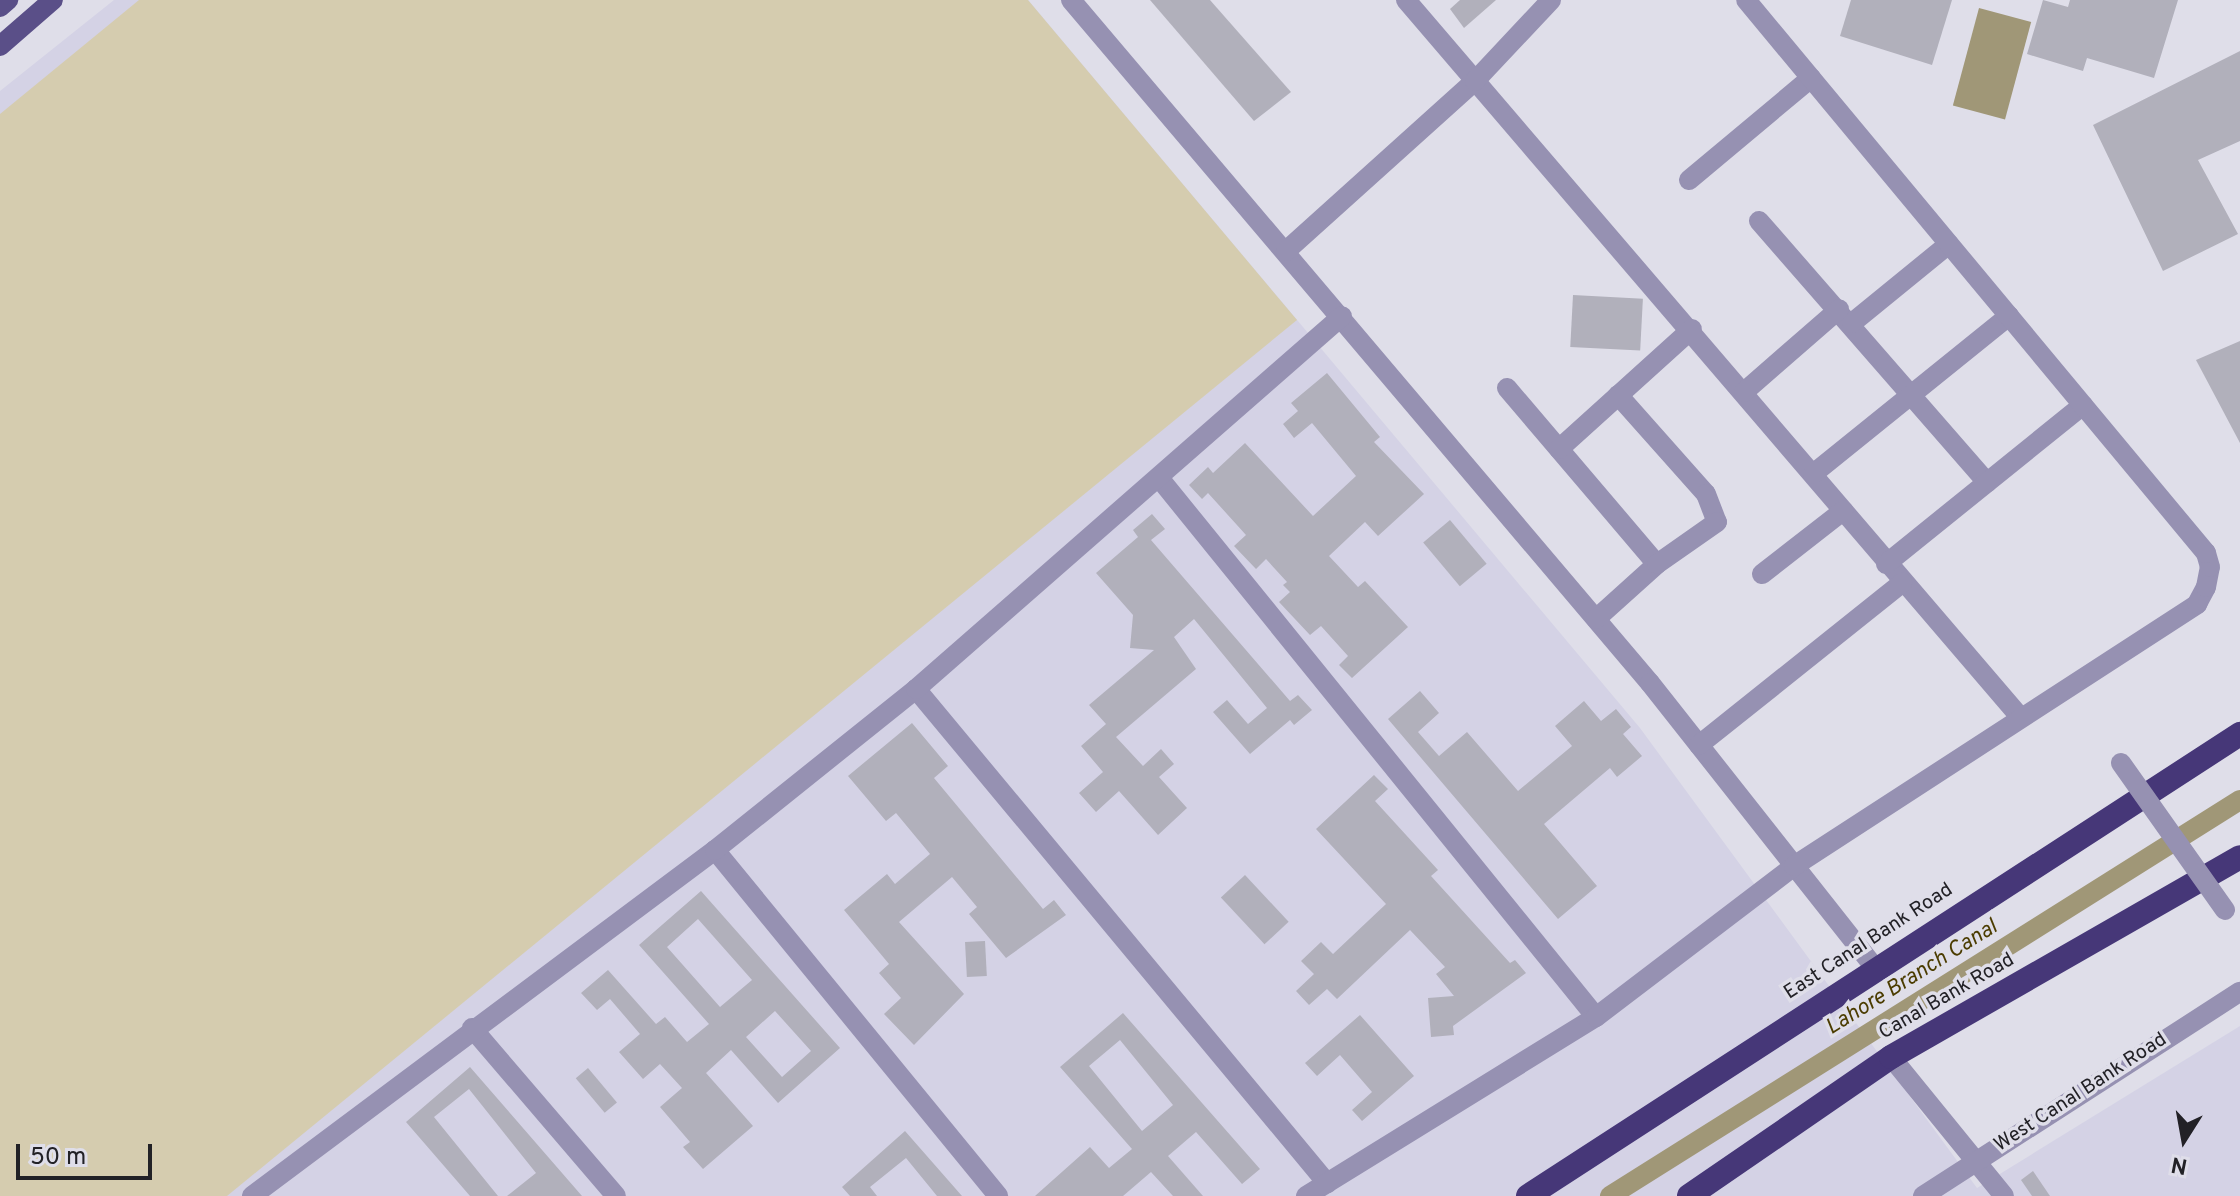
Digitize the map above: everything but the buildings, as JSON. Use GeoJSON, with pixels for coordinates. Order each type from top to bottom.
{"type":"FeatureCollection","features":[{"type":"Feature","properties":{"kind":"highway","name":"East Canal Bank Road"},"geometry":{"type":"LineString","coordinates":[[1528,1196],[1874,967],[2240,734]]}},
{"type":"Feature","properties":{"kind":"highway","name":"Canal Bank Road"},"geometry":{"type":"LineString","coordinates":[[1689,1196],[1891,1057],[2240,857]]}},
{"type":"Feature","properties":{"kind":"main road"},"geometry":{"type":"LineString","coordinates":[[0,7],[8,0]]}},
{"type":"Feature","properties":{"kind":"main road"},"geometry":{"type":"LineString","coordinates":[[0,46],[53,0]]}},
{"type":"Feature","properties":{"kind":"street"},"geometry":{"type":"LineString","coordinates":[[1071,0],[1596,619],[1874,967]]}},
{"type":"Feature","properties":{"kind":"street"},"geometry":{"type":"LineString","coordinates":[[1406,0],[1692,329],[1902,583],[2021,718]]}},
{"type":"Feature","properties":{"kind":"street"},"geometry":{"type":"LineString","coordinates":[[1286,251],[1475,81],[1551,0]]}},
{"type":"Feature","properties":{"kind":"street"},"geometry":{"type":"LineString","coordinates":[[1306,1196],[1596,1017],[1794,866],[2197,604],[2210,567],[2206,553],[1746,0]]}},
{"type":"Feature","properties":{"kind":"street"},"geometry":{"type":"LineString","coordinates":[[1689,180],[1811,78]]}},
{"type":"Feature","properties":{"kind":"street"},"geometry":{"type":"LineString","coordinates":[[1759,221],[1987,482]]}},
{"type":"Feature","properties":{"kind":"street"},"geometry":{"type":"LineString","coordinates":[[1744,392],[1845,316],[1949,244]]}},
{"type":"Feature","properties":{"kind":"street"},"geometry":{"type":"LineString","coordinates":[[259,1194],[472,1028],[715,850],[916,689],[1160,479],[1342,316]]}},
{"type":"Feature","properties":{"kind":"street"},"geometry":{"type":"LineString","coordinates":[[1813,474],[1910,391],[2009,316]]}},
{"type":"Feature","properties":{"kind":"street"},"geometry":{"type":"LineString","coordinates":[[1559,449],[1692,329]]}},
{"type":"Feature","properties":{"kind":"street"},"geometry":{"type":"LineString","coordinates":[[1507,388],[1657,564]]}},
{"type":"Feature","properties":{"kind":"street"},"geometry":{"type":"LineString","coordinates":[[1596,619],[1657,564],[1717,522],[1706,494],[1618,395]]}},
{"type":"Feature","properties":{"kind":"street"},"geometry":{"type":"LineString","coordinates":[[1886,564],[2083,405]]}},
{"type":"Feature","properties":{"kind":"street"},"geometry":{"type":"LineString","coordinates":[[1160,479],[1596,1017]]}},
{"type":"Feature","properties":{"kind":"street"},"geometry":{"type":"LineString","coordinates":[[1762,574],[1843,511]]}},
{"type":"Feature","properties":{"kind":"street"},"geometry":{"type":"LineString","coordinates":[[1699,745],[1902,583]]}},
{"type":"Feature","properties":{"kind":"street"},"geometry":{"type":"LineString","coordinates":[[916,689],[1327,1183]]}},
{"type":"Feature","properties":{"kind":"street"},"geometry":{"type":"LineString","coordinates":[[2121,763],[2225,910]]}},
{"type":"Feature","properties":{"kind":"street"},"geometry":{"type":"LineString","coordinates":[[715,850],[998,1196]]}},
{"type":"Feature","properties":{"kind":"street","name":"West Canal Bank Road"},"geometry":{"type":"LineString","coordinates":[[1923,1196],[2240,992]]}},
{"type":"Feature","properties":{"kind":"street"},"geometry":{"type":"LineString","coordinates":[[472,1028],[616,1196]]}},
{"type":"Feature","properties":{"kind":"street"},"geometry":{"type":"LineString","coordinates":[[1891,1057],[2004,1196]]}},
{"type":"Feature","properties":{"kind":"shaded area"},"geometry":{"type":"Polygon","coordinates":[[[114,0],[1028,0],[1640,728],[1977,1188],[2240,1026],[2240,1196],[0,1196],[0,91],[114,0]]]}},
{"type":"Feature","properties":{"kind":"shaded area"},"geometry":{"type":"Polygon","coordinates":[[[139,0],[1028,0],[1297,320],[227,1196],[0,1196],[0,114],[139,0]]]}},
{"type":"Feature","properties":{"kind":"shaded area"},"geometry":{"type":"Polygon","coordinates":[[[1979,8],[2031,22],[2005,120],[1953,106],[1979,8]]]}},
{"type":"Feature","properties":{"kind":"waterway","name":"Lahore Branch Canal"},"geometry":{"type":"LineString","coordinates":[[1610,1196],[2240,800]]}}]}
